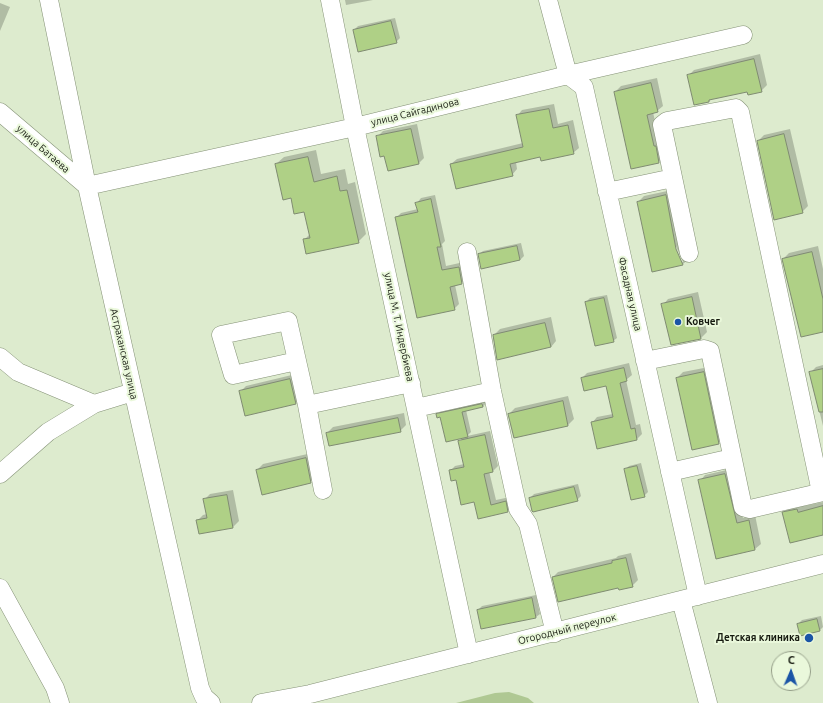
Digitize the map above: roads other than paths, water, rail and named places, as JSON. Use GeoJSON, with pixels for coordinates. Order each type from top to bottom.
{"type":"FeatureCollection","features":[{"type":"Feature","properties":{"kind":"street","name":"Астраханская улица"},"geometry":{"type":"LineString","coordinates":[[49,0],[87,186],[200,688],[204,696],[211,703]]}},
{"type":"Feature","properties":{"kind":"street","name":"улица М. Т. Индербиева"},"geometry":{"type":"LineString","coordinates":[[330,0],[355,127],[469,654]]}},
{"type":"Feature","properties":{"kind":"street"},"geometry":{"type":"LineString","coordinates":[[548,0],[568,75]]}},
{"type":"Feature","properties":{"kind":"street","name":"улица Сайгадинова"},"geometry":{"type":"LineString","coordinates":[[87,186],[355,127],[568,75],[743,35]]}},
{"type":"Feature","properties":{"kind":"street","name":"Фасадная улица"},"geometry":{"type":"LineString","coordinates":[[568,75],[584,87],[670,472],[689,598],[708,703]]}},
{"type":"Feature","properties":{"kind":"street"},"geometry":{"type":"LineString","coordinates":[[645,361],[704,349],[710,351],[742,504],[746,509],[822,492],[739,110],[732,107],[664,123],[662,129],[689,253]]}},
{"type":"Feature","properties":{"kind":"street","name":"улица Батаева"},"geometry":{"type":"LineString","coordinates":[[0,112],[87,186]]}},
{"type":"Feature","properties":{"kind":"street"},"geometry":{"type":"LineString","coordinates":[[607,192],[673,178]]}},
{"type":"Feature","properties":{"kind":"street"},"geometry":{"type":"LineString","coordinates":[[467,252],[492,391],[518,509],[528,524],[555,633]]}},
{"type":"Feature","properties":{"kind":"street"},"geometry":{"type":"LineString","coordinates":[[0,357],[18,372],[94,404]]}},
{"type":"Feature","properties":{"kind":"street"},"geometry":{"type":"LineString","coordinates":[[297,361],[324,490]]}},
{"type":"Feature","properties":{"kind":"street"},"geometry":{"type":"LineString","coordinates":[[307,405],[411,383]]}},
{"type":"Feature","properties":{"kind":"street"},"geometry":{"type":"LineString","coordinates":[[416,408],[492,391]]}},
{"type":"Feature","properties":{"kind":"street"},"geometry":{"type":"LineString","coordinates":[[0,474],[48,432],[94,404],[133,392]]}},
{"type":"Feature","properties":{"kind":"street"},"geometry":{"type":"LineString","coordinates":[[670,472],[732,458]]}},
{"type":"Feature","properties":{"kind":"street","name":"Огородный переулок"},"geometry":{"type":"LineString","coordinates":[[261,703],[310,694],[823,564]]}},
{"type":"Feature","properties":{"kind":"street"},"geometry":{"type":"LineString","coordinates":[[0,588],[55,688],[60,703]]}},
{"type":"Feature","properties":{"kind":"place","name":"Ковчег"},"geometry":{"type":"Point","coordinates":[678,322]}},
{"type":"Feature","properties":{"kind":"place","name":"Детская клиника"},"geometry":{"type":"Point","coordinates":[809,638]}}]}
